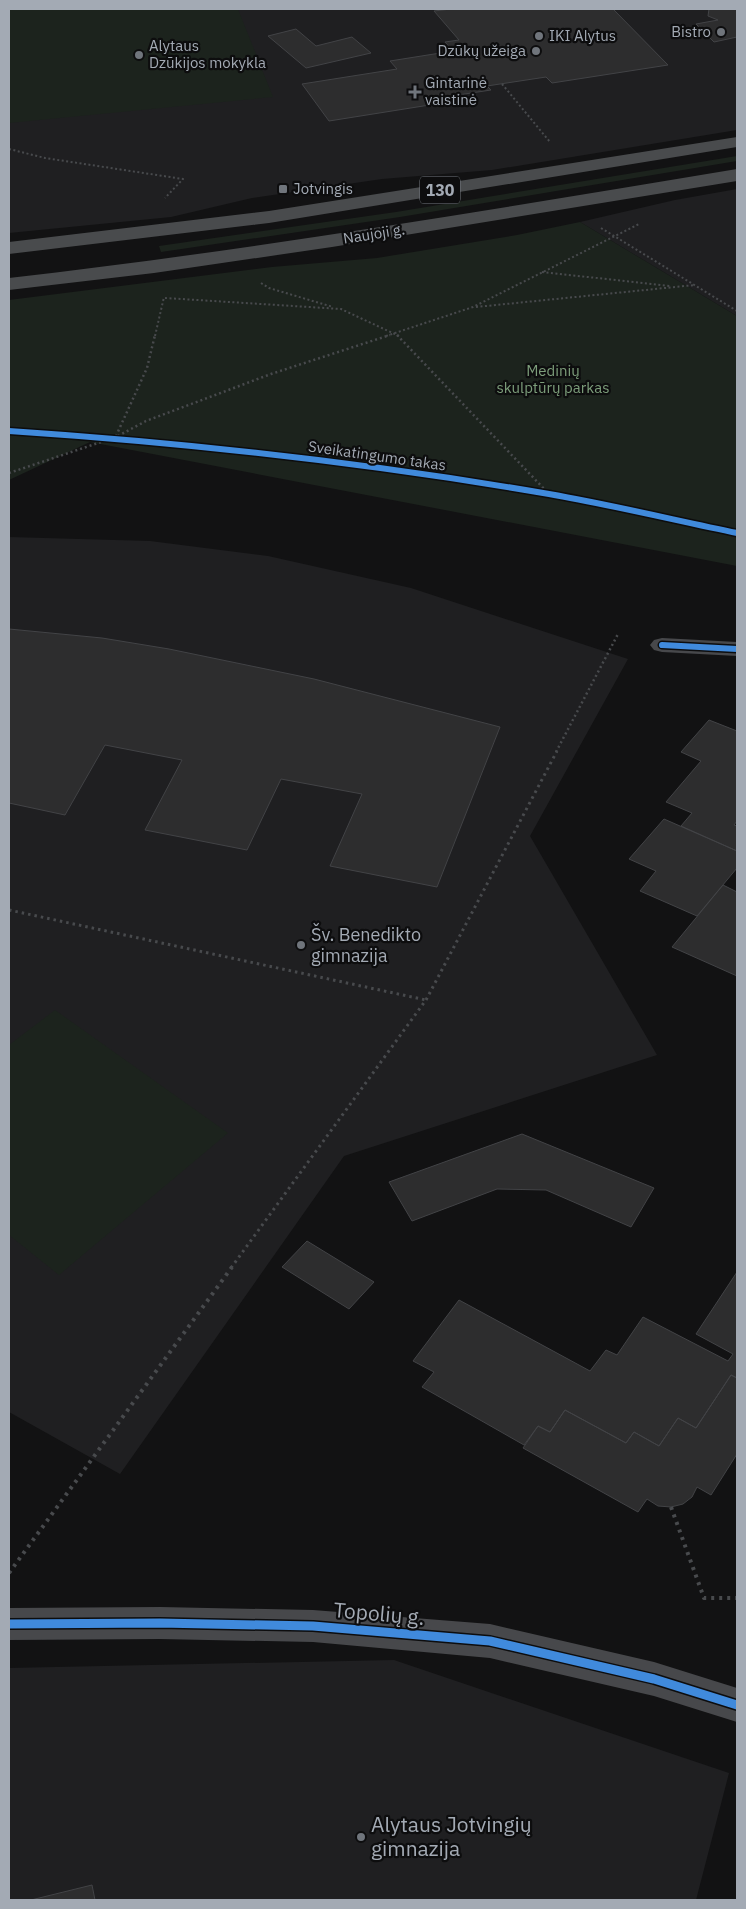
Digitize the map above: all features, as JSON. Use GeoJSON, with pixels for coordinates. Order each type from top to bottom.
{"type":"FeatureCollection","features":[{"type":"Feature","properties":{"kind":"main road","name":"Naujoji g."},"geometry":{"type":"LineString","coordinates":[[9,248],[269,217],[737,142]]}},
{"type":"Feature","properties":{"kind":"main road","name":"Naujoji g."},"geometry":{"type":"LineString","coordinates":[[9,284],[154,267],[342,239],[737,175]]}},
{"type":"Feature","properties":{"kind":"main road"},"geometry":{"type":"LineString","coordinates":[[29,246],[35,282]]}},
{"type":"Feature","properties":{"kind":"street"},"geometry":{"type":"LineString","coordinates":[[662,645],[737,648]]}},
{"type":"Feature","properties":{"kind":"street","name":"Topolių g."},"geometry":{"type":"LineString","coordinates":[[9,1624],[160,1623],[313,1626],[490,1641],[654,1679],[737,1704]]}},
{"type":"Feature","properties":{"kind":"path"},"geometry":{"type":"LineString","coordinates":[[502,84],[554,146]]}},
{"type":"Feature","properties":{"kind":"path"},"geometry":{"type":"LineString","coordinates":[[599,227],[737,310]]}},
{"type":"Feature","properties":{"kind":"path"},"geometry":{"type":"LineString","coordinates":[[9,473],[116,437],[146,421],[271,374],[472,307],[613,236]]}},
{"type":"Feature","properties":{"kind":"path"},"geometry":{"type":"LineString","coordinates":[[542,272],[677,287]]}},
{"type":"Feature","properties":{"kind":"path"},"geometry":{"type":"LineString","coordinates":[[261,283],[269,288],[341,309],[396,333],[549,494]]}},
{"type":"Feature","properties":{"kind":"path"},"geometry":{"type":"LineString","coordinates":[[472,307],[695,285]]}},
{"type":"Feature","properties":{"kind":"path"},"geometry":{"type":"LineString","coordinates":[[165,298],[341,309]]}},
{"type":"Feature","properties":{"kind":"path"},"geometry":{"type":"LineString","coordinates":[[96,436],[134,439]]}},
{"type":"Feature","properties":{"kind":"path"},"geometry":{"type":"LineString","coordinates":[[540,493],[559,496]]}},
{"type":"Feature","properties":{"kind":"path"},"geometry":{"type":"LineString","coordinates":[[9,1573],[426,1000],[618,634]]}},
{"type":"Feature","properties":{"kind":"path"},"geometry":{"type":"LineString","coordinates":[[9,910],[426,1000]]}},
{"type":"Feature","properties":{"kind":"path"},"geometry":{"type":"LineString","coordinates":[[671,1507],[704,1598],[737,1598]]}},
{"type":"Feature","properties":{"kind":"shaded area"},"geometry":{"type":"Polygon","coordinates":[[[9,9],[737,9],[737,130],[492,170],[382,179],[252,198],[171,217],[9,233],[9,9]]]}},
{"type":"Feature","properties":{"kind":"shaded area"},"geometry":{"type":"Polygon","coordinates":[[[737,189],[737,316],[580,222],[675,200],[737,189]]]}},
{"type":"Feature","properties":{"kind":"shaded area","name":"Šv. Benedikto gimnazija"},"geometry":{"type":"Polygon","coordinates":[[[9,537],[150,541],[268,556],[411,588],[628,659],[530,836],[657,1055],[344,1156],[120,1474],[9,1412],[9,537]]]}},
{"type":"Feature","properties":{"kind":"shaded area","name":"Alytaus Jotvingių gimnazija"},"geometry":{"type":"Polygon","coordinates":[[[394,1660],[729,1773],[696,1900],[9,1900],[9,1668],[394,1660]]]}},
{"type":"Feature","properties":{"kind":"green space","name":"Alytaus Dzūkijos mokykla"},"geometry":{"type":"Polygon","coordinates":[[[9,9],[238,9],[273,97],[9,123],[9,9]]]}},
{"type":"Feature","properties":{"kind":"green space"},"geometry":{"type":"Polygon","coordinates":[[[737,156],[737,161],[400,217],[161,252],[159,246],[396,212],[737,156]]]}},
{"type":"Feature","properties":{"kind":"green space","name":"Medinių skulptūrų parkas"},"geometry":{"type":"Polygon","coordinates":[[[580,222],[737,316],[737,566],[90,442],[9,480],[9,300],[272,267],[377,258],[517,235],[580,222]]]}},
{"type":"Feature","properties":{"kind":"green space"},"geometry":{"type":"Polygon","coordinates":[[[55,1010],[228,1133],[59,1275],[9,1235],[9,1045],[55,1010]]]}},
{"type":"Feature","properties":{"kind":"building"},"geometry":{"type":"Polygon","coordinates":[[[451,9],[613,9],[668,65],[552,83],[546,77],[487,86],[491,90],[458,95],[461,100],[329,121],[302,84],[397,69],[390,61],[453,51],[445,42],[459,40],[434,11],[451,9]]]}},
{"type":"Feature","properties":{"kind":"building"},"geometry":{"type":"Polygon","coordinates":[[[709,9],[737,9],[737,37],[714,42],[696,24],[718,20],[708,16],[709,9]]]}},
{"type":"Feature","properties":{"kind":"building"},"geometry":{"type":"Polygon","coordinates":[[[296,29],[316,46],[352,37],[371,53],[306,68],[268,36],[296,29]]]}},
{"type":"Feature","properties":{"kind":"building"},"geometry":{"type":"Polygon","coordinates":[[[9,629],[102,638],[169,649],[314,679],[500,727],[437,887],[330,866],[362,794],[281,779],[247,850],[145,830],[182,760],[105,745],[65,815],[9,803],[9,629]]]}},
{"type":"Feature","properties":{"kind":"building"},"geometry":{"type":"Polygon","coordinates":[[[709,720],[737,731],[737,821],[734,825],[737,826],[737,851],[681,826],[692,813],[666,802],[701,761],[681,752],[709,720]]]}},
{"type":"Feature","properties":{"kind":"building"},"geometry":{"type":"Polygon","coordinates":[[[664,819],[737,851],[737,868],[697,916],[640,891],[656,871],[629,859],[664,819]]]}},
{"type":"Feature","properties":{"kind":"building"},"geometry":{"type":"Polygon","coordinates":[[[723,885],[737,892],[737,976],[672,947],[723,885]]]}},
{"type":"Feature","properties":{"kind":"building"},"geometry":{"type":"Polygon","coordinates":[[[522,1134],[654,1188],[631,1227],[546,1190],[497,1189],[412,1221],[389,1182],[522,1134]]]}},
{"type":"Feature","properties":{"kind":"building"},"geometry":{"type":"Polygon","coordinates":[[[307,1241],[374,1282],[349,1309],[282,1267],[307,1241]]]}},
{"type":"Feature","properties":{"kind":"building"},"geometry":{"type":"Polygon","coordinates":[[[737,1272],[737,1378],[731,1375],[696,1428],[678,1418],[659,1446],[634,1432],[626,1443],[565,1410],[550,1432],[538,1426],[524,1445],[422,1387],[434,1372],[413,1361],[459,1300],[590,1371],[606,1350],[617,1355],[643,1317],[728,1361],[733,1354],[696,1334],[737,1272]]]}},
{"type":"Feature","properties":{"kind":"building"},"geometry":{"type":"Polygon","coordinates":[[[731,1375],[737,1378],[737,1454],[711,1495],[697,1487],[692,1497],[683,1504],[671,1507],[658,1506],[647,1499],[638,1512],[523,1448],[538,1426],[550,1432],[565,1410],[626,1443],[634,1432],[659,1446],[678,1418],[696,1428],[731,1375]]]}},
{"type":"Feature","properties":{"kind":"building"},"geometry":{"type":"Polygon","coordinates":[[[92,1885],[95,1900],[31,1900],[92,1885]]]}},
{"type":"Feature","properties":{"kind":"cycle path","name":"Sveikatingumo takas"},"geometry":{"type":"LineString","coordinates":[[9,431],[212,447],[414,473],[573,498],[737,533]]}},
{"type":"Feature","properties":{"kind":"cycle path"},"geometry":{"type":"LineString","coordinates":[[662,645],[737,649]]}},
{"type":"Feature","properties":{"kind":"cycle path"},"geometry":{"type":"LineString","coordinates":[[9,1624],[160,1623],[313,1626],[490,1641],[654,1679],[737,1705]]}},
{"type":"Feature","properties":{"kind":"place","name":"Bistro"},"geometry":{"type":"Point","coordinates":[721,32]}},
{"type":"Feature","properties":{"kind":"place","name":"IKI Alytus"},"geometry":{"type":"Point","coordinates":[539,36]}},
{"type":"Feature","properties":{"kind":"place","name":"Dzūkų užeiga"},"geometry":{"type":"Point","coordinates":[536,51]}},
{"type":"Feature","properties":{"kind":"place","name":"Alytaus Dzūkijos mokykla"},"geometry":{"type":"Point","coordinates":[139,55]}},
{"type":"Feature","properties":{"kind":"place","name":"Gintarinė vaistinė"},"geometry":{"type":"Point","coordinates":[415,92]}},
{"type":"Feature","properties":{"kind":"place","name":"Jotvingis"},"geometry":{"type":"Point","coordinates":[283,189]}},
{"type":"Feature","properties":{"kind":"place","name":"Šv. Benedikto gimnazija"},"geometry":{"type":"Point","coordinates":[301,945]}},
{"type":"Feature","properties":{"kind":"place","name":"Alytaus Jotvingių gimnazija"},"geometry":{"type":"Point","coordinates":[361,1837]}}]}
